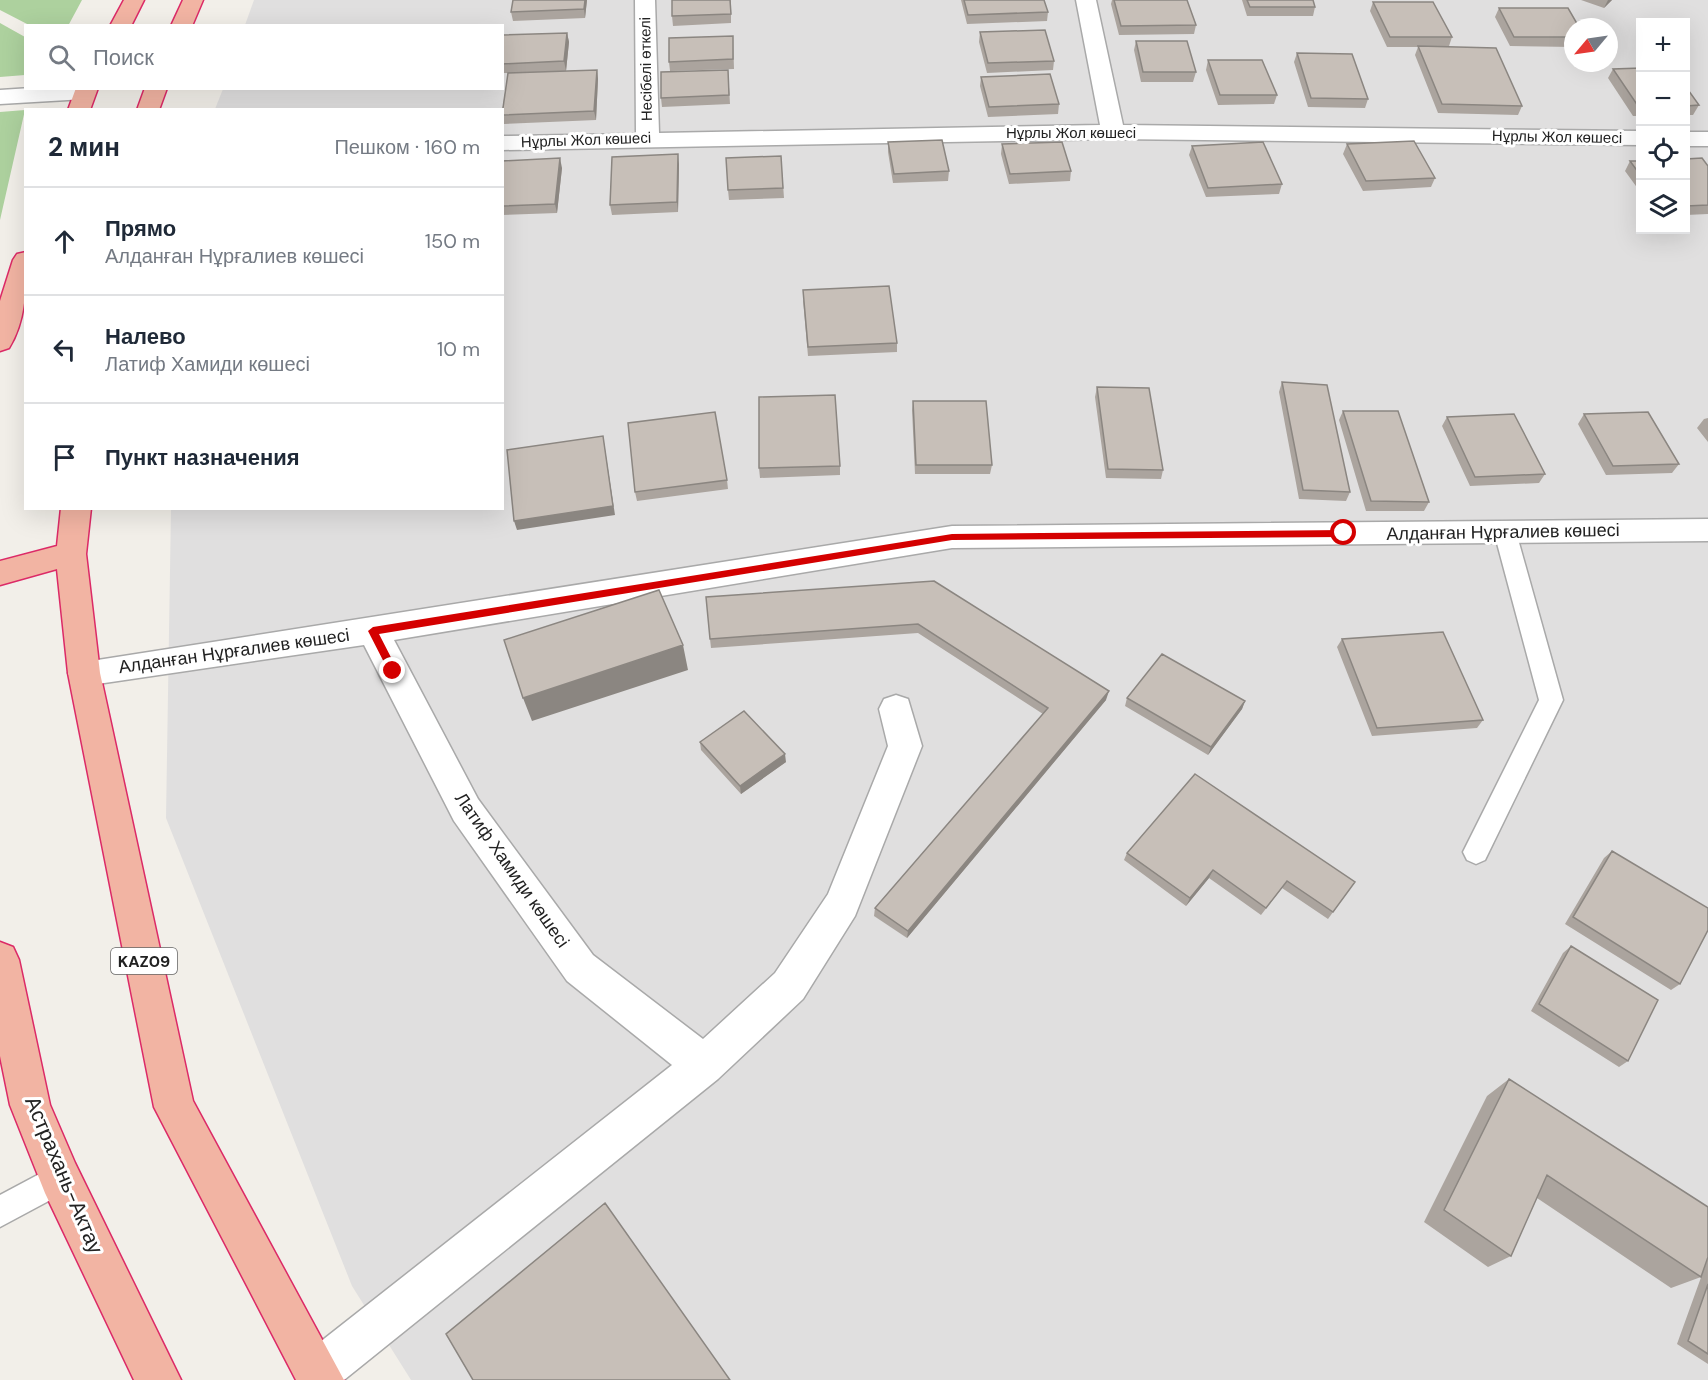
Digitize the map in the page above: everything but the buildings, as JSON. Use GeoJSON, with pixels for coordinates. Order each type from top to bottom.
{"type":"FeatureCollection","features":[{"type":"Feature","properties":{"kind":"highway"},"geometry":{"type":"LineString","coordinates":[[121,24],[134,0]]}},
{"type":"Feature","properties":{"kind":"highway"},"geometry":{"type":"LineString","coordinates":[[182,24],[193,0]]}},
{"type":"Feature","properties":{"kind":"highway"},"geometry":{"type":"LineString","coordinates":[[149,108],[155,90]]}},
{"type":"Feature","properties":{"kind":"highway"},"geometry":{"type":"LineString","coordinates":[[0,342],[24,266]]}},
{"type":"Feature","properties":{"kind":"highway","name":"KAZ09"},"geometry":{"type":"LineString","coordinates":[[76,510],[71,554],[84,673],[174,1107],[319,1377]]}},
{"type":"Feature","properties":{"kind":"highway"},"geometry":{"type":"LineString","coordinates":[[0,573],[71,554]]}},
{"type":"Feature","properties":{"kind":"highway","name":"Астрахань-Актау"},"geometry":{"type":"LineString","coordinates":[[0,960],[30,1105],[60,1178],[158,1380]]}},
{"type":"Feature","properties":{"kind":"street","name":"Несібелі өткелі"},"geometry":{"type":"LineString","coordinates":[[645,0],[648,138]]}},
{"type":"Feature","properties":{"kind":"street"},"geometry":{"type":"LineString","coordinates":[[1086,0],[1113,132]]}},
{"type":"Feature","properties":{"kind":"street"},"geometry":{"type":"LineString","coordinates":[[0,97],[84,97]]}},
{"type":"Feature","properties":{"kind":"street","name":"Нұрлы Жол көшесі"},"geometry":{"type":"LineString","coordinates":[[504,143],[648,138],[1113,132],[1636,138]]}},
{"type":"Feature","properties":{"kind":"street"},"geometry":{"type":"LineString","coordinates":[[1690,139],[1708,139]]}},
{"type":"Feature","properties":{"kind":"street","name":"Алданған Нұрғалиев көшесі"},"geometry":{"type":"LineString","coordinates":[[84,673],[373,631],[952,537],[1708,530]]}},
{"type":"Feature","properties":{"kind":"street","name":"Латиф Хамиди көшесі"},"geometry":{"type":"LineString","coordinates":[[373,631],[466,810],[580,968],[704,1065]]}},
{"type":"Feature","properties":{"kind":"street"},"geometry":{"type":"LineString","coordinates":[[319,1377],[704,1065],[789,986],[842,904],[905,746],[896,709]]}},
{"type":"Feature","properties":{"kind":"lane"},"geometry":{"type":"LineString","coordinates":[[1476,852],[1551,700],[1505,532]]}},
{"type":"Feature","properties":{"kind":"lane"},"geometry":{"type":"LineString","coordinates":[[0,1212],[60,1178]]}},
{"type":"Feature","properties":{"kind":"shaded area"},"geometry":{"type":"Polygon","coordinates":[[[254,0],[1708,0],[1708,1380],[411,1380],[352,1286],[166,818],[171,510],[504,510],[504,108],[215,108],[223,90],[504,90],[504,24],[245,24],[254,0]]]}},
{"type":"Feature","properties":{"kind":"green space"},"geometry":{"type":"Polygon","coordinates":[[[0,0],[82,0],[69,24],[27,24],[0,10],[0,0]]]}},
{"type":"Feature","properties":{"kind":"green space"},"geometry":{"type":"Polygon","coordinates":[[[0,23],[24,36],[24,75],[0,77],[0,23]]]}},
{"type":"Feature","properties":{"kind":"green space"},"geometry":{"type":"Polygon","coordinates":[[[24,110],[0,220],[0,112],[24,110]]]}},
{"type":"Feature","properties":{"kind":"route"},"geometry":{"type":"LineString","coordinates":[[393,671],[373,631],[952,537],[1344,533]]}}]}
